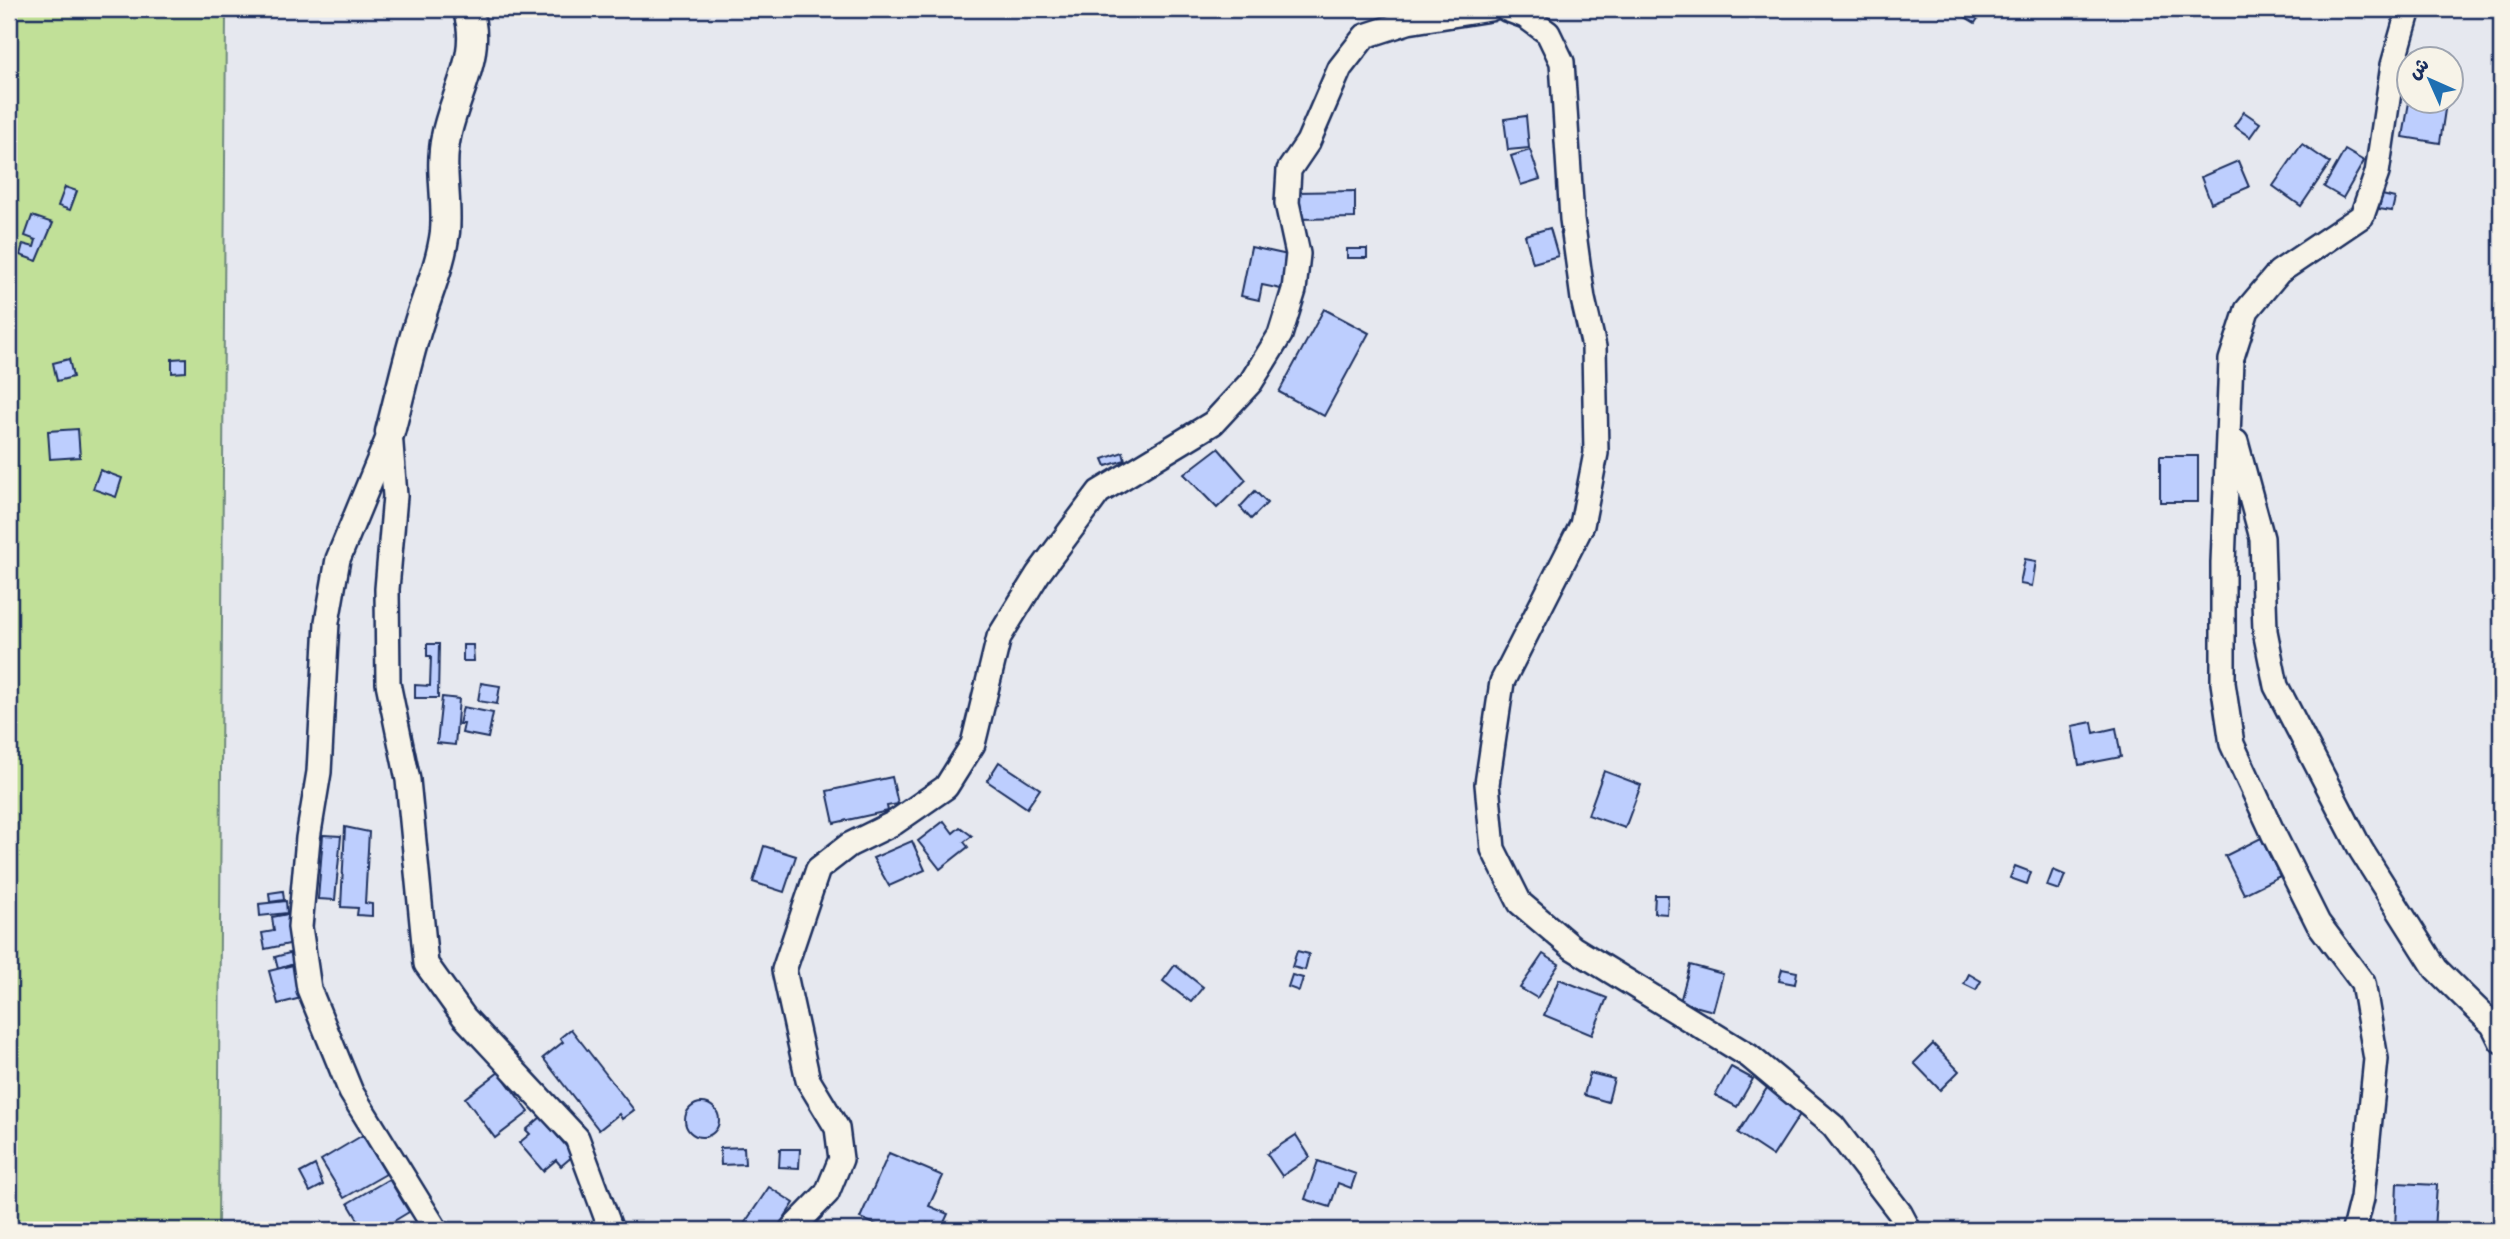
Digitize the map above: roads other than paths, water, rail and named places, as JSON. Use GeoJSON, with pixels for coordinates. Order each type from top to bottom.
{"type":"FeatureCollection","features":[{"type":"Feature","properties":{"kind":"street"},"geometry":{"type":"LineString","coordinates":[[436,1230],[351,1093],[309,989],[300,927],[308,838],[319,772],[327,622],[338,559],[390,432],[410,351],[438,266],[445,231],[442,165],[446,135],[470,62],[473,39],[467,9]]}},
{"type":"Feature","properties":{"kind":"street"},"geometry":{"type":"LineString","coordinates":[[791,1230],[827,1194],[842,1159],[837,1128],[808,1080],[784,970],[818,869],[849,845],[894,823],[946,787],[973,744],[999,637],[1038,574],[1099,492],[1213,423],[1251,382],[1280,335],[1294,290],[1298,254],[1287,203],[1289,170],[1308,142],[1340,68],[1365,36],[1408,22],[1490,9]]}},
{"type":"Feature","properties":{"kind":"street"},"geometry":{"type":"LineString","coordinates":[[1506,9],[1525,16],[1548,33],[1562,62],[1572,219],[1583,299],[1594,347],[1596,453],[1581,525],[1502,682],[1487,784],[1493,849],[1520,903],[1573,948],[1749,1056],[1833,1126],[1900,1213],[1909,1230]]}},
{"type":"Feature","properties":{"kind":"street"},"geometry":{"type":"LineString","coordinates":[[2354,1230],[2362,1198],[2376,1059],[2363,983],[2318,923],[2232,744],[2223,683],[2223,563],[2231,360],[2246,310],[2279,272],[2362,216],[2377,173],[2393,65],[2409,9]]}},
{"type":"Feature","properties":{"kind":"street"},"geometry":{"type":"LineString","coordinates":[[2230,415],[2262,538],[2265,631],[2276,686],[2361,850],[2429,958],[2493,1025],[2501,1041]]}},
{"type":"Feature","properties":{"kind":"street"},"geometry":{"type":"LineString","coordinates":[[390,432],[395,496],[387,589],[388,683],[408,780],[426,964],[464,1017],[577,1138],[611,1230]]}}]}
